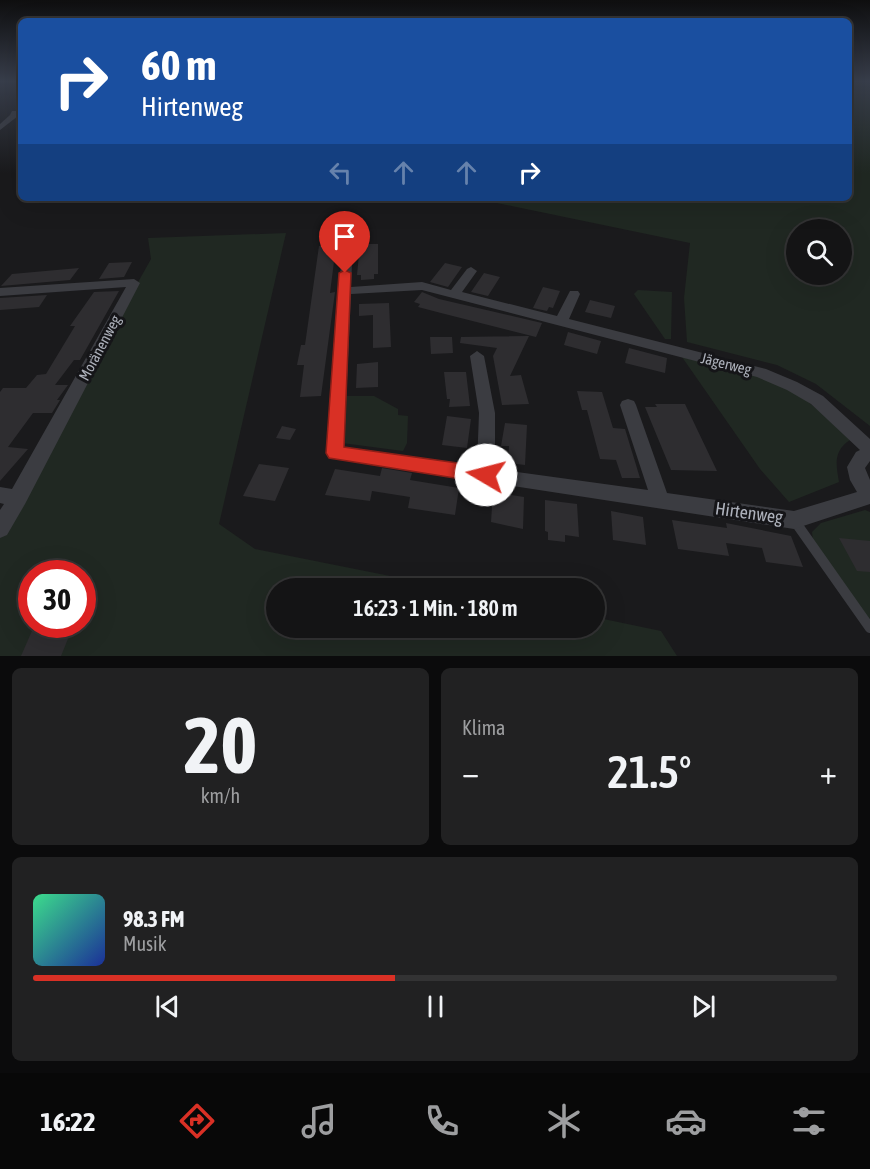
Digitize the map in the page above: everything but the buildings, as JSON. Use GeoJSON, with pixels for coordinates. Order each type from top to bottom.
{"type":"FeatureCollection","features":[{"type":"Feature","properties":{"kind":"street"},"geometry":{"type":"LineString","coordinates":[[0,128],[14,116],[12,112]]}},
{"type":"Feature","properties":{"kind":"street","name":"Hirtenweg"},"geometry":{"type":"LineString","coordinates":[[348,239],[335,453],[794,520],[870,495]]}},
{"type":"Feature","properties":{"kind":"street"},"geometry":{"type":"LineString","coordinates":[[454,294],[471,271]]}},
{"type":"Feature","properties":{"kind":"street","name":"Moränenweg"},"geometry":{"type":"LineString","coordinates":[[0,292],[134,283],[9,496],[0,529]]}},
{"type":"Feature","properties":{"kind":"street","name":"Jägerweg"},"geometry":{"type":"LineString","coordinates":[[344,291],[422,286],[761,373],[817,400],[870,449]]}},
{"type":"Feature","properties":{"kind":"street"},"geometry":{"type":"LineString","coordinates":[[561,322],[574,294]]}},
{"type":"Feature","properties":{"kind":"street"},"geometry":{"type":"LineString","coordinates":[[477,356],[487,413],[486,475]]}},
{"type":"Feature","properties":{"kind":"street"},"geometry":{"type":"LineString","coordinates":[[628,405],[660,500]]}},
{"type":"Feature","properties":{"kind":"street"},"geometry":{"type":"LineString","coordinates":[[870,454],[862,457],[856,467],[859,480],[870,495]]}},
{"type":"Feature","properties":{"kind":"lane"},"geometry":{"type":"LineString","coordinates":[[794,520],[870,628]]}},
{"type":"Feature","properties":{"kind":"shaded area"},"geometry":{"type":"Polygon","coordinates":[[[852,112],[870,112],[870,426],[816,384],[777,365],[687,342],[684,298],[690,243],[487,201],[852,201],[852,112]]]}},
{"type":"Feature","properties":{"kind":"shaded area"},"geometry":{"type":"Polygon","coordinates":[[[286,233],[219,524],[255,549],[400,578],[266,578],[266,638],[605,638],[605,619],[661,631],[677,656],[0,656],[0,529],[151,259],[148,238],[286,233]]]}},
{"type":"Feature","properties":{"kind":"shaded area"},"geometry":{"type":"Polygon","coordinates":[[[638,290],[672,292],[671,339],[665,339],[634,294],[638,290]]]}},
{"type":"Feature","properties":{"kind":"shaded area"},"geometry":{"type":"Polygon","coordinates":[[[682,357],[771,380],[811,404],[850,440],[838,454],[839,482],[789,502],[760,469],[682,357]]]}},
{"type":"Feature","properties":{"kind":"shaded area"},"geometry":{"type":"Polygon","coordinates":[[[344,396],[374,396],[398,409],[398,415],[408,416],[407,443],[403,451],[342,443],[344,396]]]}},
{"type":"Feature","properties":{"kind":"shaded area"},"geometry":{"type":"Polygon","coordinates":[[[865,510],[870,512],[870,621],[813,541],[812,532],[821,523],[865,510]]]}},
{"type":"Feature","properties":{"kind":"route"},"geometry":{"type":"LineString","coordinates":[[345,273],[335,453],[486,475]]}}]}
